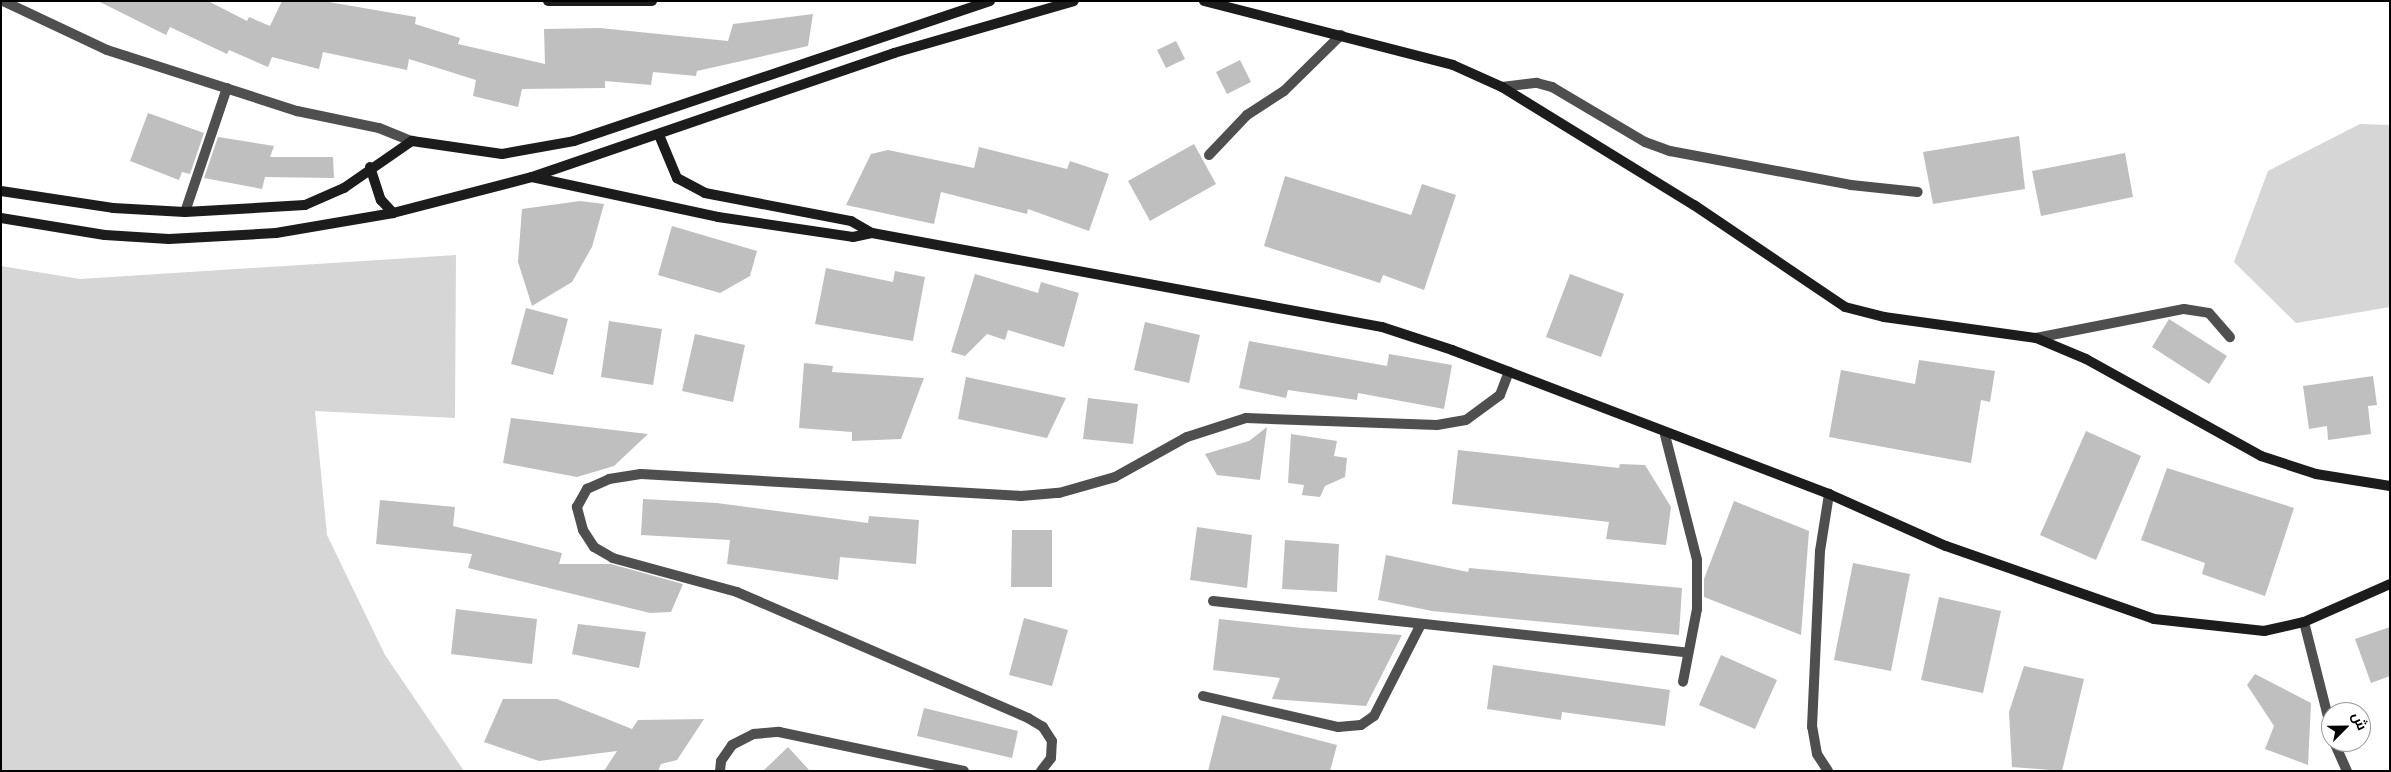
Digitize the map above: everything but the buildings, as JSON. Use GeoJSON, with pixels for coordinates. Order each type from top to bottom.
{"type":"FeatureCollection","features":[{"type":"Feature","properties":{"kind":"street"},"geometry":{"type":"LineString","coordinates":[[3,1],[107,50],[297,111],[398,133],[412,141],[502,154],[548,148],[990,1]]}},
{"type":"Feature","properties":{"kind":"street"},"geometry":{"type":"LineString","coordinates":[[548,1],[652,1]]}},
{"type":"Feature","properties":{"kind":"street"},"geometry":{"type":"LineString","coordinates":[[1,218],[105,235],[169,239],[276,233],[393,213],[532,178],[894,53],[1074,1]]}},
{"type":"Feature","properties":{"kind":"street"},"geometry":{"type":"LineString","coordinates":[[1204,1],[1453,65],[1502,88],[1694,205],[1845,307],[1884,318],[2036,338],[2086,359],[2261,456],[2316,474],[2390,486]]}},
{"type":"Feature","properties":{"kind":"street"},"geometry":{"type":"LineString","coordinates":[[1209,155],[1247,115],[1284,90],[1341,35]]}},
{"type":"Feature","properties":{"kind":"street"},"geometry":{"type":"LineString","coordinates":[[1502,88],[1537,83],[1552,87],[1645,142],[1670,151],[1851,185],[1918,192]]}},
{"type":"Feature","properties":{"kind":"street"},"geometry":{"type":"LineString","coordinates":[[185,212],[227,88]]}},
{"type":"Feature","properties":{"kind":"street"},"geometry":{"type":"LineString","coordinates":[[659,135],[677,178],[685,185],[852,221],[872,233],[1382,327],[1510,372],[1664,435],[1829,494],[1946,546],[2154,619],[2264,631],[2304,622],[2390,584]]}},
{"type":"Feature","properties":{"kind":"street"},"geometry":{"type":"LineString","coordinates":[[1,191],[113,208],[185,212],[305,205],[344,188],[370,167],[412,141]]}},
{"type":"Feature","properties":{"kind":"street"},"geometry":{"type":"LineString","coordinates":[[370,167],[381,200],[393,213]]}},
{"type":"Feature","properties":{"kind":"street"},"geometry":{"type":"LineString","coordinates":[[532,178],[718,217],[853,237],[872,233]]}},
{"type":"Feature","properties":{"kind":"street"},"geometry":{"type":"LineString","coordinates":[[2036,338],[2184,309],[2209,313],[2230,337]]}},
{"type":"Feature","properties":{"kind":"street"},"geometry":{"type":"LineString","coordinates":[[1041,771],[1051,758],[1052,741],[1043,727],[1028,718],[737,592],[613,558],[594,547],[583,530],[577,507],[588,489],[609,479],[641,474],[1012,496],[1059,493],[1115,477],[1187,436],[1246,418],[1437,425],[1466,420],[1500,395],[1510,372]]}},
{"type":"Feature","properties":{"kind":"street"},"geometry":{"type":"LineString","coordinates":[[1664,435],[1696,560],[1697,609],[1683,682]]}},
{"type":"Feature","properties":{"kind":"street"},"geometry":{"type":"LineString","coordinates":[[1828,771],[1817,754],[1812,727],[1820,551],[1829,494]]}},
{"type":"Feature","properties":{"kind":"street"},"geometry":{"type":"LineString","coordinates":[[1213,601],[1688,652]]}},
{"type":"Feature","properties":{"kind":"street"},"geometry":{"type":"LineString","coordinates":[[2304,622],[2324,702]]}},
{"type":"Feature","properties":{"kind":"street"},"geometry":{"type":"LineString","coordinates":[[1203,696],[1338,727],[1361,724],[1374,716],[1421,624]]}},
{"type":"Feature","properties":{"kind":"street"},"geometry":{"type":"LineString","coordinates":[[720,771],[721,761],[732,744],[754,734],[779,732],[964,771]]}},
{"type":"Feature","properties":{"kind":"street"},"geometry":{"type":"LineString","coordinates":[[2338,752],[2347,771]]}},
{"type":"Feature","properties":{"kind":"shaded area"},"geometry":{"type":"Polygon","coordinates":[[[2360,124],[2390,125],[2390,307],[2296,323],[2234,262],[2268,171],[2360,124]]]}},
{"type":"Feature","properties":{"kind":"shaded area"},"geometry":{"type":"Polygon","coordinates":[[[456,255],[455,418],[315,411],[327,535],[385,655],[464,771],[1,771],[1,266],[80,279],[456,255]]]}}]}
